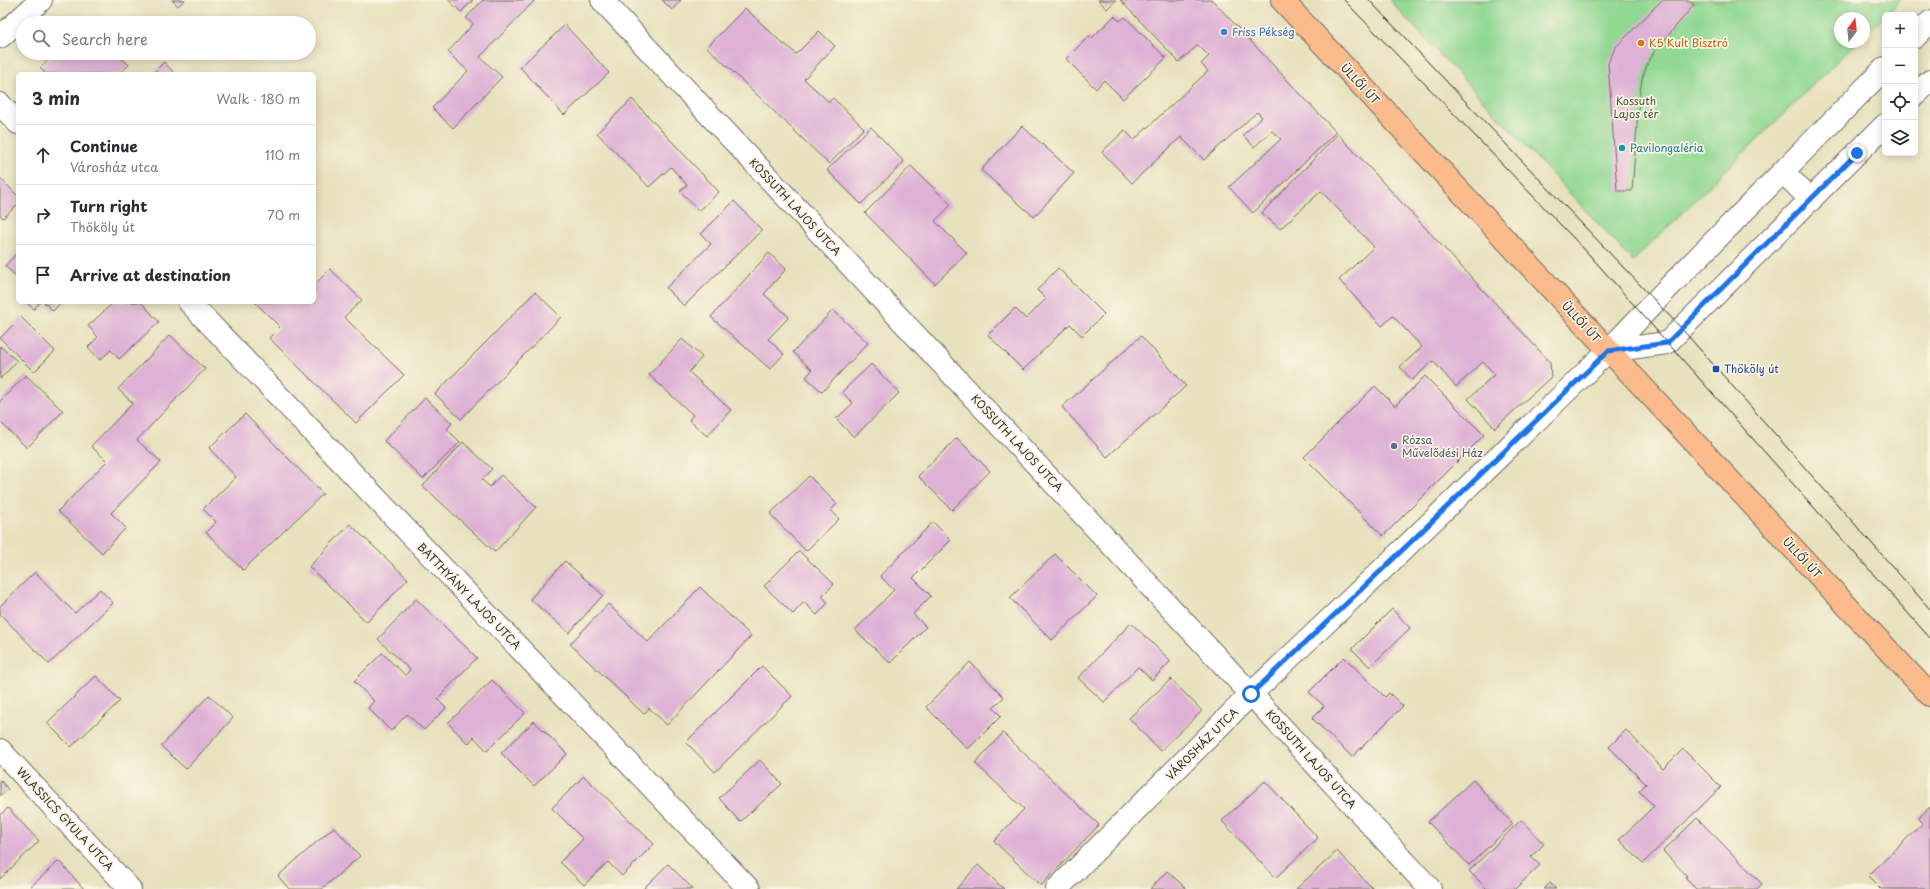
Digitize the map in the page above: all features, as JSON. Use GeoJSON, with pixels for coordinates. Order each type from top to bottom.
{"type":"FeatureCollection","features":[{"type":"Feature","properties":{"kind":"main road","name":"ÜLLŐI ÚT"},"geometry":{"type":"LineString","coordinates":[[1282,0],[1930,695]]}},
{"type":"Feature","properties":{"kind":"street"},"geometry":{"type":"LineString","coordinates":[[24,16],[41,0]]}},
{"type":"Feature","properties":{"kind":"street","name":"KOSSUTH LAJOS UTCA"},"geometry":{"type":"LineString","coordinates":[[602,0],[1251,694],[1430,889]]}},
{"type":"Feature","properties":{"kind":"street"},"geometry":{"type":"LineString","coordinates":[[1918,34],[1930,22]]}},
{"type":"Feature","properties":{"kind":"street"},"geometry":{"type":"LineString","coordinates":[[0,38],[16,23]]}},
{"type":"Feature","properties":{"kind":"street"},"geometry":{"type":"LineString","coordinates":[[1608,351],[1666,290],[1882,71]]}},
{"type":"Feature","properties":{"kind":"street"},"geometry":{"type":"LineString","coordinates":[[1918,92],[1930,81]]}},
{"type":"Feature","properties":{"kind":"street"},"geometry":{"type":"LineString","coordinates":[[0,104],[16,121]]}},
{"type":"Feature","properties":{"kind":"street"},"geometry":{"type":"LineString","coordinates":[[1608,351],[1667,343],[1882,128]]}},
{"type":"Feature","properties":{"kind":"street"},"geometry":{"type":"LineString","coordinates":[[1783,172],[1810,200]]}},
{"type":"Feature","properties":{"kind":"street","name":"BATTHYÁNY LAJOS UTCA"},"geometry":{"type":"LineString","coordinates":[[191,304],[749,889]]}},
{"type":"Feature","properties":{"kind":"street","name":"VÁROSHÁZ UTCA"},"geometry":{"type":"LineString","coordinates":[[1057,889],[1251,694],[1608,351]]}},
{"type":"Feature","properties":{"kind":"street","name":"WLASSICS GYULA UTCA"},"geometry":{"type":"LineString","coordinates":[[0,750],[130,889]]}},
{"type":"Feature","properties":{"kind":"green space","name":"Kossuth Lajos tér"},"geometry":{"type":"Polygon","coordinates":[[[1389,0],[1901,0],[1889,12],[1882,12],[1882,18],[1870,30],[1870,12],[1834,12],[1834,48],[1851,48],[1633,261],[1389,0]]]}},
{"type":"Feature","properties":{"kind":"building"},"geometry":{"type":"Polygon","coordinates":[[[172,0],[185,0],[178,6],[172,0]]]}},
{"type":"Feature","properties":{"kind":"building"},"geometry":{"type":"Polygon","coordinates":[[[448,0],[473,0],[461,12],[448,0]]]}},
{"type":"Feature","properties":{"kind":"building"},"geometry":{"type":"Polygon","coordinates":[[[483,0],[535,0],[480,57],[502,77],[453,128],[432,108],[468,71],[448,52],[473,24],[466,18],[483,0]]]}},
{"type":"Feature","properties":{"kind":"building"},"geometry":{"type":"Polygon","coordinates":[[[662,0],[681,0],[672,10],[662,0]]]}},
{"type":"Feature","properties":{"kind":"building"},"geometry":{"type":"Polygon","coordinates":[[[1098,0],[1116,0],[1107,9],[1098,0]]]}},
{"type":"Feature","properties":{"kind":"building"},"geometry":{"type":"Polygon","coordinates":[[[1120,0],[1212,0],[1336,132],[1253,213],[1229,187],[1281,139],[1272,131],[1254,147],[1243,135],[1262,117],[1257,112],[1204,160],[1181,137],[1132,183],[1102,152],[1125,130],[1134,140],[1208,71],[1201,64],[1209,56],[1198,45],[1179,62],[1120,0]]]}},
{"type":"Feature","properties":{"kind":"building"},"geometry":{"type":"Polygon","coordinates":[[[1662,0],[1688,0],[1694,5],[1654,52],[1647,65],[1642,79],[1639,99],[1632,191],[1617,191],[1608,63],[1615,48],[1662,0]]]}},
{"type":"Feature","properties":{"kind":"building"},"geometry":{"type":"Polygon","coordinates":[[[745,8],[784,45],[785,44],[796,54],[819,31],[835,46],[804,79],[829,102],[833,98],[864,128],[829,164],[707,47],[745,8]]]}},
{"type":"Feature","properties":{"kind":"building"},"geometry":{"type":"Polygon","coordinates":[[[1114,16],[1120,21],[1125,17],[1166,58],[1123,99],[1104,80],[1096,89],[1066,59],[1089,36],[1092,38],[1114,16]]]}},
{"type":"Feature","properties":{"kind":"building"},"geometry":{"type":"Polygon","coordinates":[[[565,25],[609,73],[564,115],[520,67],[565,25]]]}},
{"type":"Feature","properties":{"kind":"building"},"geometry":{"type":"Polygon","coordinates":[[[49,60],[124,60],[129,65],[121,72],[44,72],[40,68],[49,60]]]}},
{"type":"Feature","properties":{"kind":"building"},"geometry":{"type":"Polygon","coordinates":[[[164,62],[173,72],[154,72],[164,62]]]}},
{"type":"Feature","properties":{"kind":"building"},"geometry":{"type":"Polygon","coordinates":[[[632,99],[719,192],[699,211],[680,191],[687,185],[671,167],[649,187],[597,133],[632,99]]]}},
{"type":"Feature","properties":{"kind":"building"},"geometry":{"type":"Polygon","coordinates":[[[1022,126],[1074,173],[1034,217],[981,170],[1022,126]]]}},
{"type":"Feature","properties":{"kind":"building"},"geometry":{"type":"Polygon","coordinates":[[[871,127],[904,162],[861,204],[827,170],[871,127]]]}},
{"type":"Feature","properties":{"kind":"building"},"geometry":{"type":"Polygon","coordinates":[[[1338,134],[1550,362],[1551,377],[1495,428],[1468,399],[1495,374],[1483,362],[1456,387],[1433,361],[1412,380],[1400,367],[1422,347],[1393,316],[1382,326],[1339,280],[1374,247],[1321,191],[1280,229],[1262,213],[1338,134]]]}},
{"type":"Feature","properties":{"kind":"building"},"geometry":{"type":"Polygon","coordinates":[[[911,166],[951,205],[935,221],[967,253],[935,284],[865,213],[911,166]]]}},
{"type":"Feature","properties":{"kind":"building"},"geometry":{"type":"Polygon","coordinates":[[[0,178],[16,194],[16,206],[3,218],[0,215],[0,178]]]}},
{"type":"Feature","properties":{"kind":"building"},"geometry":{"type":"Polygon","coordinates":[[[734,201],[762,230],[684,306],[666,288],[711,244],[701,234],[734,201]]]}},
{"type":"Feature","properties":{"kind":"building"},"geometry":{"type":"Polygon","coordinates":[[[769,253],[786,269],[764,294],[789,317],[768,339],[784,354],[770,369],[711,317],[769,253]]]}},
{"type":"Feature","properties":{"kind":"building"},"geometry":{"type":"Polygon","coordinates":[[[16,254],[16,276],[5,266],[16,254]]]}},
{"type":"Feature","properties":{"kind":"building"},"geometry":{"type":"Polygon","coordinates":[[[1058,268],[1104,314],[1082,336],[1070,324],[1023,370],[988,335],[1015,308],[1026,319],[1046,299],[1037,290],[1058,268]]]}},
{"type":"Feature","properties":{"kind":"building"},"geometry":{"type":"Polygon","coordinates":[[[330,269],[362,300],[344,317],[404,375],[356,423],[269,338],[280,327],[257,304],[316,304],[316,283],[330,269]]]}},
{"type":"Feature","properties":{"kind":"building"},"geometry":{"type":"Polygon","coordinates":[[[535,292],[561,317],[461,419],[435,394],[535,292]]]}},
{"type":"Feature","properties":{"kind":"building"},"geometry":{"type":"Polygon","coordinates":[[[28,304],[38,304],[34,309],[28,304]]]}},
{"type":"Feature","properties":{"kind":"building"},"geometry":{"type":"Polygon","coordinates":[[[46,304],[59,304],[53,311],[46,304]]]}},
{"type":"Feature","properties":{"kind":"building"},"geometry":{"type":"Polygon","coordinates":[[[112,304],[143,304],[159,322],[119,359],[111,350],[100,360],[88,347],[98,337],[88,326],[112,304]]]}},
{"type":"Feature","properties":{"kind":"building"},"geometry":{"type":"Polygon","coordinates":[[[833,310],[868,343],[822,392],[806,377],[812,370],[793,352],[833,310]]]}},
{"type":"Feature","properties":{"kind":"building"},"geometry":{"type":"Polygon","coordinates":[[[21,317],[55,351],[34,372],[0,338],[21,317]]]}},
{"type":"Feature","properties":{"kind":"building"},"geometry":{"type":"Polygon","coordinates":[[[170,335],[205,369],[137,440],[161,462],[111,513],[126,528],[102,553],[58,511],[107,461],[91,446],[133,403],[118,389],[170,335]]]}},
{"type":"Feature","properties":{"kind":"building"},"geometry":{"type":"Polygon","coordinates":[[[1141,336],[1186,386],[1107,457],[1062,407],[1141,336]]]}},
{"type":"Feature","properties":{"kind":"building"},"geometry":{"type":"Polygon","coordinates":[[[682,339],[702,357],[689,372],[731,410],[707,436],[689,420],[693,415],[649,375],[682,339]]]}},
{"type":"Feature","properties":{"kind":"building"},"geometry":{"type":"Polygon","coordinates":[[[0,346],[17,361],[0,379],[0,346]]]}},
{"type":"Feature","properties":{"kind":"building"},"geometry":{"type":"Polygon","coordinates":[[[871,364],[899,393],[854,437],[836,419],[853,403],[842,392],[871,364]]]}},
{"type":"Feature","properties":{"kind":"building"},"geometry":{"type":"Polygon","coordinates":[[[26,375],[63,411],[27,448],[0,422],[0,401],[26,375]]]}},
{"type":"Feature","properties":{"kind":"building","name":"Rózsa Művelődési Ház"},"geometry":{"type":"Polygon","coordinates":[[[1425,376],[1484,435],[1383,536],[1304,457],[1375,386],[1395,406],[1425,376]]]}},
{"type":"Feature","properties":{"kind":"building"},"geometry":{"type":"Polygon","coordinates":[[[425,398],[452,423],[447,429],[460,442],[423,479],[384,441],[425,398]]]}},
{"type":"Feature","properties":{"kind":"building"},"geometry":{"type":"Polygon","coordinates":[[[245,414],[323,494],[243,570],[206,532],[216,522],[203,509],[236,477],[209,448],[245,414]]]}},
{"type":"Feature","properties":{"kind":"building"},"geometry":{"type":"Polygon","coordinates":[[[957,438],[990,471],[952,510],[918,476],[957,438]]]}},
{"type":"Feature","properties":{"kind":"building"},"geometry":{"type":"Polygon","coordinates":[[[463,442],[492,469],[482,480],[490,487],[501,475],[536,507],[495,552],[423,486],[463,442]]]}},
{"type":"Feature","properties":{"kind":"building"},"geometry":{"type":"Polygon","coordinates":[[[809,476],[837,504],[831,510],[839,519],[806,551],[770,514],[809,476]]]}},
{"type":"Feature","properties":{"kind":"building"},"geometry":{"type":"Polygon","coordinates":[[[933,522],[951,540],[913,578],[931,596],[913,614],[926,627],[890,663],[855,630],[894,590],[880,576],[933,522]]]}},
{"type":"Feature","properties":{"kind":"building"},"geometry":{"type":"Polygon","coordinates":[[[350,524],[408,579],[367,622],[309,567],[350,524]]]}},
{"type":"Feature","properties":{"kind":"building"},"geometry":{"type":"Polygon","coordinates":[[[799,551],[834,584],[822,596],[828,603],[817,615],[804,602],[793,614],[764,586],[799,551]]]}},
{"type":"Feature","properties":{"kind":"building"},"geometry":{"type":"Polygon","coordinates":[[[1055,554],[1097,596],[1052,640],[1010,598],[1055,554]]]}},
{"type":"Feature","properties":{"kind":"building"},"geometry":{"type":"Polygon","coordinates":[[[565,561],[603,595],[569,633],[530,599],[565,561]]]}},
{"type":"Feature","properties":{"kind":"building"},"geometry":{"type":"Polygon","coordinates":[[[35,572],[75,613],[100,589],[113,603],[49,664],[0,614],[0,606],[35,572]]]}},
{"type":"Feature","properties":{"kind":"building"},"geometry":{"type":"Polygon","coordinates":[[[700,587],[751,636],[667,725],[649,708],[644,714],[570,644],[608,604],[648,642],[700,587]]]}},
{"type":"Feature","properties":{"kind":"building"},"geometry":{"type":"Polygon","coordinates":[[[416,599],[477,658],[437,699],[446,708],[424,730],[407,714],[391,731],[368,708],[374,701],[354,681],[382,653],[405,675],[410,670],[378,639],[416,599]]]}},
{"type":"Feature","properties":{"kind":"building"},"geometry":{"type":"Polygon","coordinates":[[[1392,609],[1410,628],[1370,667],[1352,649],[1392,609]]]}},
{"type":"Feature","properties":{"kind":"building"},"geometry":{"type":"Polygon","coordinates":[[[1131,623],[1171,661],[1152,680],[1138,667],[1104,702],[1078,678],[1131,623]]]}},
{"type":"Feature","properties":{"kind":"building"},"geometry":{"type":"Polygon","coordinates":[[[1344,657],[1385,697],[1389,693],[1403,706],[1352,757],[1312,718],[1324,706],[1309,692],[1344,657]]]}},
{"type":"Feature","properties":{"kind":"building"},"geometry":{"type":"Polygon","coordinates":[[[970,662],[1004,697],[993,708],[1001,716],[968,749],[926,707],[970,662]]]}},
{"type":"Feature","properties":{"kind":"building"},"geometry":{"type":"Polygon","coordinates":[[[762,666],[792,696],[715,772],[686,742],[762,666]]]}},
{"type":"Feature","properties":{"kind":"building"},"geometry":{"type":"Polygon","coordinates":[[[96,676],[120,701],[71,747],[47,723],[96,676]]]}},
{"type":"Feature","properties":{"kind":"building"},"geometry":{"type":"Polygon","coordinates":[[[1171,679],[1202,711],[1160,751],[1129,718],[1171,679]]]}},
{"type":"Feature","properties":{"kind":"building"},"geometry":{"type":"Polygon","coordinates":[[[492,680],[525,713],[487,751],[474,737],[468,744],[448,723],[492,680]]]}},
{"type":"Feature","properties":{"kind":"building"},"geometry":{"type":"Polygon","coordinates":[[[209,695],[233,718],[186,769],[161,746],[209,695]]]}},
{"type":"Feature","properties":{"kind":"building"},"geometry":{"type":"Polygon","coordinates":[[[534,721],[567,754],[534,786],[501,753],[534,721]]]}},
{"type":"Feature","properties":{"kind":"building"},"geometry":{"type":"Polygon","coordinates":[[[1626,730],[1663,769],[1683,749],[1721,787],[1643,863],[1619,840],[1654,806],[1639,791],[1646,784],[1609,747],[1626,730]]]}},
{"type":"Feature","properties":{"kind":"building"},"geometry":{"type":"Polygon","coordinates":[[[1003,733],[1099,825],[1041,886],[994,841],[1024,809],[975,763],[1003,733]]]}},
{"type":"Feature","properties":{"kind":"building"},"geometry":{"type":"Polygon","coordinates":[[[760,760],[782,784],[740,822],[719,798],[760,760]]]}},
{"type":"Feature","properties":{"kind":"building"},"geometry":{"type":"Polygon","coordinates":[[[584,776],[654,844],[622,876],[608,862],[584,885],[560,862],[583,839],[552,808],[584,776]]]}},
{"type":"Feature","properties":{"kind":"building"},"geometry":{"type":"Polygon","coordinates":[[[0,780],[8,789],[0,796],[0,780]]]}},
{"type":"Feature","properties":{"kind":"building"},"geometry":{"type":"Polygon","coordinates":[[[1473,780],[1513,824],[1469,865],[1428,822],[1473,780]]]}},
{"type":"Feature","properties":{"kind":"building"},"geometry":{"type":"Polygon","coordinates":[[[1265,781],[1318,838],[1275,878],[1222,821],[1265,781]]]}},
{"type":"Feature","properties":{"kind":"building"},"geometry":{"type":"Polygon","coordinates":[[[1930,807],[1930,887],[1928,889],[1881,889],[1868,876],[1923,823],[1918,818],[1930,807]]]}},
{"type":"Feature","properties":{"kind":"building"},"geometry":{"type":"Polygon","coordinates":[[[8,808],[39,841],[0,879],[0,815],[8,808]]]}},
{"type":"Feature","properties":{"kind":"building"},"geometry":{"type":"Polygon","coordinates":[[[1697,818],[1762,884],[1757,889],[1696,889],[1685,878],[1687,876],[1663,851],[1697,818]]]}},
{"type":"Feature","properties":{"kind":"building"},"geometry":{"type":"Polygon","coordinates":[[[1521,820],[1544,844],[1531,857],[1540,865],[1515,889],[1487,889],[1469,871],[1521,820]]]}},
{"type":"Feature","properties":{"kind":"building"},"geometry":{"type":"Polygon","coordinates":[[[334,827],[360,856],[322,889],[289,889],[278,876],[334,827]]]}},
{"type":"Feature","properties":{"kind":"building"},"geometry":{"type":"Polygon","coordinates":[[[1337,851],[1373,889],[1296,889],[1337,851]]]}},
{"type":"Feature","properties":{"kind":"building"},"geometry":{"type":"Polygon","coordinates":[[[59,861],[84,889],[28,889],[59,861]]]}},
{"type":"Feature","properties":{"kind":"building"},"geometry":{"type":"Polygon","coordinates":[[[668,864],[693,889],[643,889],[668,864]]]}},
{"type":"Feature","properties":{"kind":"building"},"geometry":{"type":"Polygon","coordinates":[[[978,865],[1004,889],[956,889],[978,865]]]}},
{"type":"Feature","properties":{"kind":"building"},"geometry":{"type":"Polygon","coordinates":[[[1167,871],[1187,889],[1150,889],[1167,871]]]}},
{"type":"Feature","properties":{"kind":"building"},"geometry":{"type":"Polygon","coordinates":[[[1550,883],[1556,889],[1544,889],[1550,883]]]}},
{"type":"Feature","properties":{"kind":"tram line"},"geometry":{"type":"LineString","coordinates":[[1344,0],[1585,250],[1930,638]]}},
{"type":"Feature","properties":{"kind":"tram line"},"geometry":{"type":"LineString","coordinates":[[1369,0],[1681,328],[1930,609]]}},
{"type":"Feature","properties":{"kind":"place","name":"Friss Pékség"},"geometry":{"type":"Point","coordinates":[1224,32]}},
{"type":"Feature","properties":{"kind":"place","name":"K5 Kult Bisztró"},"geometry":{"type":"Point","coordinates":[1641,43]}},
{"type":"Feature","properties":{"kind":"place","name":"Pavilongaléria"},"geometry":{"type":"Point","coordinates":[1622,148]}},
{"type":"Feature","properties":{"kind":"place","name":"Thököly út"},"geometry":{"type":"Point","coordinates":[1716,369]}},
{"type":"Feature","properties":{"kind":"place","name":"Rózsa Művelődési Ház"},"geometry":{"type":"Point","coordinates":[1394,446]}},
{"type":"Feature","properties":{"kind":"route"},"geometry":{"type":"LineString","coordinates":[[1251,694],[1608,351],[1667,343],[1691,317],[1857,153]]}}]}
